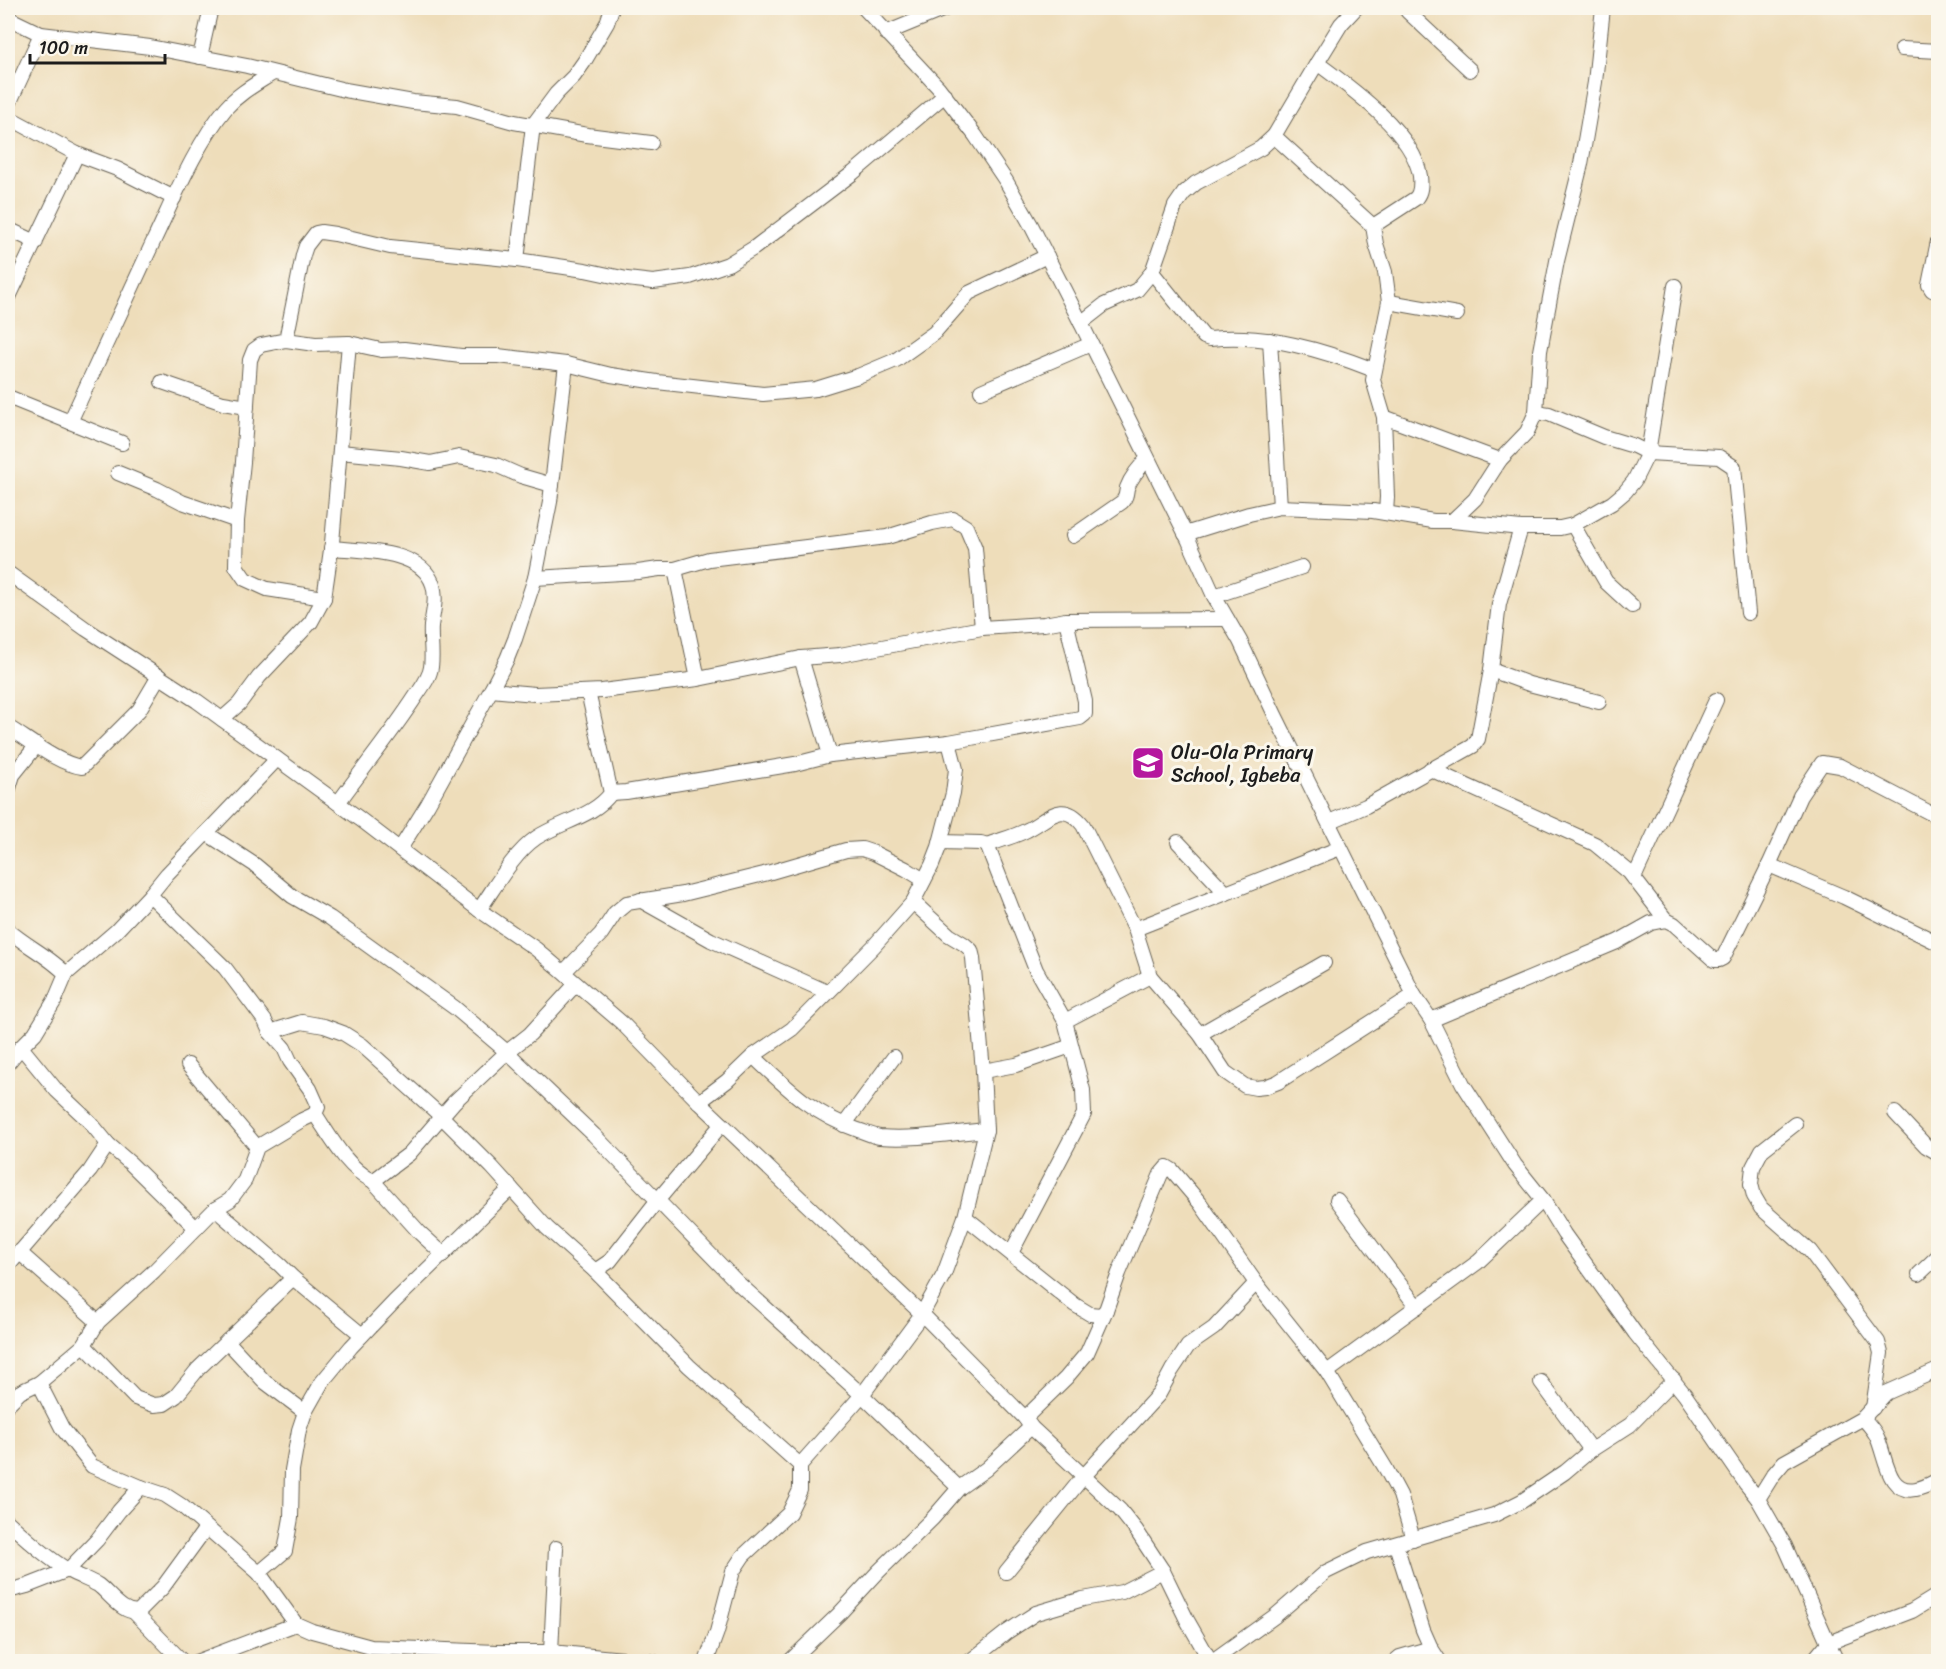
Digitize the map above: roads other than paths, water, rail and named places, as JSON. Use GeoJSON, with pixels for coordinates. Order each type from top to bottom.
{"type":"FeatureCollection","features":[{"type":"Feature","properties":{"kind":"street"},"geometry":{"type":"LineString","coordinates":[[200,57],[211,8]]}},
{"type":"Feature","properties":{"kind":"street"},"geometry":{"type":"LineString","coordinates":[[517,260],[533,125],[584,62],[607,23],[612,8]]}},
{"type":"Feature","properties":{"kind":"street"},"geometry":{"type":"LineString","coordinates":[[864,8],[945,95],[1006,181],[1081,323],[1214,596],[1253,667],[1414,995],[1431,1020],[1463,1084],[1515,1165],[1543,1200],[1564,1234],[1635,1333],[1674,1380],[1758,1499],[1785,1546],[1837,1662]]}},
{"type":"Feature","properties":{"kind":"street"},"geometry":{"type":"LineString","coordinates":[[886,33],[946,8]]}},
{"type":"Feature","properties":{"kind":"street"},"geometry":{"type":"LineString","coordinates":[[1081,323],[1104,305],[1137,290],[1152,272],[1175,206],[1184,193],[1196,183],[1261,148],[1274,136],[1341,24],[1356,8]]}},
{"type":"Feature","properties":{"kind":"street"},"geometry":{"type":"LineString","coordinates":[[1452,521],[1475,499],[1500,460],[1527,432],[1536,411],[1540,351],[1557,261],[1581,164],[1595,82],[1603,10],[1589,8]]}},
{"type":"Feature","properties":{"kind":"street"},"geometry":{"type":"LineString","coordinates":[[1406,9],[1470,70]]}},
{"type":"Feature","properties":{"kind":"street"},"geometry":{"type":"LineString","coordinates":[[8,18],[41,34],[150,47],[353,92],[413,102],[457,106],[489,116],[533,125],[651,143]]}},
{"type":"Feature","properties":{"kind":"street"},"geometry":{"type":"LineString","coordinates":[[8,106],[41,34]]}},
{"type":"Feature","properties":{"kind":"street"},"geometry":{"type":"LineString","coordinates":[[1902,49],[1938,51]]}},
{"type":"Feature","properties":{"kind":"street"},"geometry":{"type":"LineString","coordinates":[[1317,63],[1347,85],[1395,128],[1415,156],[1421,183],[1419,194],[1373,226]]}},
{"type":"Feature","properties":{"kind":"street"},"geometry":{"type":"LineString","coordinates":[[70,422],[174,198],[214,124],[226,107],[242,92],[273,74]]}},
{"type":"Feature","properties":{"kind":"street"},"geometry":{"type":"LineString","coordinates":[[286,340],[303,255],[310,238],[316,233],[335,234],[390,247],[517,260],[653,282],[690,277],[728,264],[762,241],[853,173],[945,95]]}},
{"type":"Feature","properties":{"kind":"street"},"geometry":{"type":"LineString","coordinates":[[8,117],[77,154],[117,169],[174,198]]}},
{"type":"Feature","properties":{"kind":"street"},"geometry":{"type":"LineString","coordinates":[[1274,136],[1373,226],[1385,272],[1389,302],[1373,380],[1384,417],[1388,497],[1386,513]]}},
{"type":"Feature","properties":{"kind":"street"},"geometry":{"type":"LineString","coordinates":[[8,299],[77,154]]}},
{"type":"Feature","properties":{"kind":"street"},"geometry":{"type":"LineString","coordinates":[[8,229],[36,242]]}},
{"type":"Feature","properties":{"kind":"street"},"geometry":{"type":"LineString","coordinates":[[1938,241],[1929,285],[1932,290],[1938,292]]}},
{"type":"Feature","properties":{"kind":"street"},"geometry":{"type":"LineString","coordinates":[[324,598],[267,589],[245,579],[236,566],[237,521],[250,360],[254,350],[270,342],[286,340],[315,344],[349,343],[381,350],[404,349],[461,356],[498,356],[566,364],[611,375],[657,382],[764,394],[816,389],[858,376],[896,360],[934,333],[969,294],[1047,256]]}},
{"type":"Feature","properties":{"kind":"street"},"geometry":{"type":"LineString","coordinates":[[1152,272],[1204,337],[1270,340],[1333,354],[1374,370]]}},
{"type":"Feature","properties":{"kind":"street"},"geometry":{"type":"LineString","coordinates":[[1185,534],[1280,507],[1373,511],[1433,521],[1521,528],[1560,528],[1573,525],[1612,503],[1625,492],[1634,481],[1648,453],[1675,285]]}},
{"type":"Feature","properties":{"kind":"street"},"geometry":{"type":"LineString","coordinates":[[1389,302],[1456,314]]}},
{"type":"Feature","properties":{"kind":"street"},"geometry":{"type":"LineString","coordinates":[[1270,340],[1280,507]]}},
{"type":"Feature","properties":{"kind":"street"},"geometry":{"type":"LineString","coordinates":[[222,719],[240,704],[259,677],[311,622],[324,598],[331,548],[349,343]]}},
{"type":"Feature","properties":{"kind":"street"},"geometry":{"type":"LineString","coordinates":[[981,391],[1090,344]]}},
{"type":"Feature","properties":{"kind":"street"},"geometry":{"type":"LineString","coordinates":[[400,849],[428,804],[491,690],[515,639],[535,578],[552,485],[566,364]]}},
{"type":"Feature","properties":{"kind":"street"},"geometry":{"type":"LineString","coordinates":[[162,382],[223,403],[247,406]]}},
{"type":"Feature","properties":{"kind":"street"},"geometry":{"type":"LineString","coordinates":[[8,396],[122,443]]}},
{"type":"Feature","properties":{"kind":"street"},"geometry":{"type":"LineString","coordinates":[[1536,411],[1648,453],[1719,457],[1734,467],[1748,613]]}},
{"type":"Feature","properties":{"kind":"street"},"geometry":{"type":"LineString","coordinates":[[1384,417],[1500,460]]}},
{"type":"Feature","properties":{"kind":"street"},"geometry":{"type":"LineString","coordinates":[[340,452],[430,463],[459,457],[496,465],[521,476],[552,485]]}},
{"type":"Feature","properties":{"kind":"street"},"geometry":{"type":"LineString","coordinates":[[1073,536],[1122,502],[1136,471],[1147,459]]}},
{"type":"Feature","properties":{"kind":"street"},"geometry":{"type":"LineString","coordinates":[[118,473],[173,498],[237,521]]}},
{"type":"Feature","properties":{"kind":"street"},"geometry":{"type":"LineString","coordinates":[[535,578],[675,569],[709,559],[887,537],[953,519],[966,527],[975,548],[982,628]]}},
{"type":"Feature","properties":{"kind":"street"},"geometry":{"type":"LineString","coordinates":[[1573,525],[1606,582],[1632,606]]}},
{"type":"Feature","properties":{"kind":"street"},"geometry":{"type":"LineString","coordinates":[[1329,822],[1366,806],[1473,746],[1478,739],[1491,670],[1499,604],[1521,528]]}},
{"type":"Feature","properties":{"kind":"street"},"geometry":{"type":"LineString","coordinates":[[331,548],[386,553],[419,566],[433,584],[435,597],[431,624],[431,668],[426,680],[338,803]]}},
{"type":"Feature","properties":{"kind":"street"},"geometry":{"type":"LineString","coordinates":[[1214,596],[1302,567]]}},
{"type":"Feature","properties":{"kind":"street"},"geometry":{"type":"LineString","coordinates":[[675,569],[698,679]]}},
{"type":"Feature","properties":{"kind":"street"},"geometry":{"type":"LineString","coordinates":[[8,573],[86,629],[222,719],[338,803],[536,949],[622,1023],[699,1102],[922,1314],[1083,1477],[1120,1510],[1163,1571],[1211,1662],[1275,1616],[1326,1572],[1367,1552],[1494,1515],[1539,1489],[1565,1472],[1591,1450],[1630,1425],[1674,1380]]}},
{"type":"Feature","properties":{"kind":"street"},"geometry":{"type":"LineString","coordinates":[[491,690],[535,694],[588,692],[698,679],[801,658],[840,655],[982,628],[1044,624],[1066,620],[1227,619]]}},
{"type":"Feature","properties":{"kind":"street"},"geometry":{"type":"LineString","coordinates":[[611,792],[626,792],[795,764],[830,755],[949,742],[1073,720],[1085,714],[1085,701],[1066,620]]}},
{"type":"Feature","properties":{"kind":"street"},"geometry":{"type":"LineString","coordinates":[[801,658],[830,755]]}},
{"type":"Feature","properties":{"kind":"street"},"geometry":{"type":"LineString","coordinates":[[1491,670],[1529,684],[1599,702]]}},
{"type":"Feature","properties":{"kind":"street"},"geometry":{"type":"LineString","coordinates":[[8,727],[73,765],[82,767],[138,710],[159,676]]}},
{"type":"Feature","properties":{"kind":"street"},"geometry":{"type":"LineString","coordinates":[[479,909],[526,846],[552,828],[604,802],[611,792],[588,692]]}},
{"type":"Feature","properties":{"kind":"street"},"geometry":{"type":"LineString","coordinates":[[1634,878],[1716,700]]}},
{"type":"Feature","properties":{"kind":"street"},"geometry":{"type":"LineString","coordinates":[[699,1102],[727,1081],[753,1056],[792,1029],[914,902],[932,865],[954,793],[956,769],[949,742]]}},
{"type":"Feature","properties":{"kind":"street"},"geometry":{"type":"LineString","coordinates":[[8,791],[13,775],[37,745]]}},
{"type":"Feature","properties":{"kind":"street"},"geometry":{"type":"LineString","coordinates":[[8,1063],[35,1033],[56,1000],[66,974],[116,931],[206,832],[277,759]]}},
{"type":"Feature","properties":{"kind":"street"},"geometry":{"type":"LineString","coordinates":[[1430,769],[1595,844],[1634,878],[1666,920],[1674,924],[1714,960],[1723,958],[1800,796],[1822,763],[1840,766],[1938,817]]}},
{"type":"Feature","properties":{"kind":"street"},"geometry":{"type":"LineString","coordinates":[[940,842],[987,845],[1027,831],[1056,813],[1068,812],[1076,815],[1135,929],[1150,976],[1200,1034],[1225,1072],[1245,1086],[1265,1087],[1299,1070],[1414,995]]}},
{"type":"Feature","properties":{"kind":"street"},"geometry":{"type":"LineString","coordinates":[[206,832],[255,865],[292,896],[330,918],[455,1008],[507,1052],[594,1135],[738,1283],[862,1395],[959,1488]]}},
{"type":"Feature","properties":{"kind":"street"},"geometry":{"type":"LineString","coordinates":[[1178,842],[1226,893]]}},
{"type":"Feature","properties":{"kind":"street"},"geometry":{"type":"LineString","coordinates":[[987,845],[1036,970],[1065,1021],[1083,1090],[1084,1114],[1011,1253]]}},
{"type":"Feature","properties":{"kind":"street"},"geometry":{"type":"LineString","coordinates":[[1135,929],[1340,848]]}},
{"type":"Feature","properties":{"kind":"street"},"geometry":{"type":"LineString","coordinates":[[564,972],[601,934],[615,913],[627,903],[683,894],[854,849],[874,853],[924,880]]}},
{"type":"Feature","properties":{"kind":"street"},"geometry":{"type":"LineString","coordinates":[[1769,865],[1844,897],[1938,943]]}},
{"type":"Feature","properties":{"kind":"street"},"geometry":{"type":"LineString","coordinates":[[8,1404],[20,1392],[39,1383],[84,1345],[98,1322],[215,1209],[230,1200],[245,1179],[257,1147],[315,1114],[318,1107],[310,1089],[284,1048],[225,968],[150,895]]}},
{"type":"Feature","properties":{"kind":"street"},"geometry":{"type":"LineString","coordinates":[[640,900],[711,940],[827,992]]}},
{"type":"Feature","properties":{"kind":"street"},"geometry":{"type":"LineString","coordinates":[[706,1662],[717,1632],[733,1571],[743,1556],[789,1513],[800,1490],[800,1465],[862,1395],[922,1314],[944,1274],[965,1217],[986,1130],[973,958],[971,950],[949,935],[914,902]]}},
{"type":"Feature","properties":{"kind":"street"},"geometry":{"type":"LineString","coordinates":[[1431,1020],[1617,942],[1651,923],[1666,920]]}},
{"type":"Feature","properties":{"kind":"street"},"geometry":{"type":"LineString","coordinates":[[8,930],[19,941],[55,962],[66,974]]}},
{"type":"Feature","properties":{"kind":"street"},"geometry":{"type":"LineString","coordinates":[[1200,1034],[1324,963]]}},
{"type":"Feature","properties":{"kind":"street"},"geometry":{"type":"LineString","coordinates":[[1065,1021],[1150,976]]}},
{"type":"Feature","properties":{"kind":"street"},"geometry":{"type":"LineString","coordinates":[[373,1181],[408,1154],[441,1116],[507,1052],[531,1034],[576,984]]}},
{"type":"Feature","properties":{"kind":"street"},"geometry":{"type":"LineString","coordinates":[[270,1032],[302,1022],[324,1026],[343,1033],[362,1045],[441,1116],[547,1228],[595,1271],[689,1366],[800,1465]]}},
{"type":"Feature","properties":{"kind":"street"},"geometry":{"type":"LineString","coordinates":[[983,1071],[1017,1065],[1071,1046]]}},
{"type":"Feature","properties":{"kind":"street"},"geometry":{"type":"LineString","coordinates":[[21,1047],[57,1091],[90,1122],[108,1144],[196,1228]]}},
{"type":"Feature","properties":{"kind":"street"},"geometry":{"type":"LineString","coordinates":[[753,1056],[809,1106],[844,1125],[877,1136],[895,1138],[986,1130]]}},
{"type":"Feature","properties":{"kind":"street"},"geometry":{"type":"LineString","coordinates":[[844,1125],[894,1057]]}},
{"type":"Feature","properties":{"kind":"street"},"geometry":{"type":"LineString","coordinates":[[188,1065],[257,1147]]}},
{"type":"Feature","properties":{"kind":"street"},"geometry":{"type":"LineString","coordinates":[[1895,1113],[1926,1146],[1938,1153]]}},
{"type":"Feature","properties":{"kind":"street"},"geometry":{"type":"LineString","coordinates":[[315,1114],[340,1150],[363,1176],[373,1181],[420,1233],[443,1254]]}},
{"type":"Feature","properties":{"kind":"street"},"geometry":{"type":"LineString","coordinates":[[595,1271],[610,1261],[657,1200],[722,1124]]}},
{"type":"Feature","properties":{"kind":"street"},"geometry":{"type":"LineString","coordinates":[[1795,1124],[1762,1150],[1753,1167],[1751,1184],[1754,1196],[1761,1208],[1810,1251],[1878,1342],[1881,1353],[1868,1413],[1891,1478],[1898,1486],[1906,1489],[1917,1489],[1938,1480]]}},
{"type":"Feature","properties":{"kind":"street"},"geometry":{"type":"LineString","coordinates":[[8,1266],[90,1171],[108,1144]]}},
{"type":"Feature","properties":{"kind":"street"},"geometry":{"type":"LineString","coordinates":[[789,1662],[933,1518],[959,1488],[986,1469],[1087,1353],[1141,1220],[1161,1174],[1167,1167],[1200,1203],[1256,1283],[1327,1371],[1400,1495],[1413,1539]]}},
{"type":"Feature","properties":{"kind":"street"},"geometry":{"type":"LineString","coordinates":[[259,1573],[285,1551],[291,1518],[292,1470],[298,1430],[322,1382],[362,1335],[511,1188]]}},
{"type":"Feature","properties":{"kind":"street"},"geometry":{"type":"LineString","coordinates":[[1337,1200],[1417,1307]]}},
{"type":"Feature","properties":{"kind":"street"},"geometry":{"type":"LineString","coordinates":[[1327,1371],[1478,1262],[1543,1200]]}},
{"type":"Feature","properties":{"kind":"street"},"geometry":{"type":"LineString","coordinates":[[215,1209],[362,1335]]}},
{"type":"Feature","properties":{"kind":"street"},"geometry":{"type":"LineString","coordinates":[[965,1217],[1075,1305],[1090,1314],[1101,1315],[1106,1310]]}},
{"type":"Feature","properties":{"kind":"street"},"geometry":{"type":"LineString","coordinates":[[19,1252],[98,1322]]}},
{"type":"Feature","properties":{"kind":"street"},"geometry":{"type":"LineString","coordinates":[[1919,1274],[1938,1256]]}},
{"type":"Feature","properties":{"kind":"street"},"geometry":{"type":"LineString","coordinates":[[84,1345],[127,1390],[145,1403],[164,1404],[176,1396],[198,1369],[293,1278]]}},
{"type":"Feature","properties":{"kind":"street"},"geometry":{"type":"LineString","coordinates":[[1006,1572],[1083,1477],[1159,1394],[1188,1346],[1214,1328],[1256,1283]]}},
{"type":"Feature","properties":{"kind":"street"},"geometry":{"type":"LineString","coordinates":[[228,1341],[265,1382],[305,1412]]}},
{"type":"Feature","properties":{"kind":"street"},"geometry":{"type":"LineString","coordinates":[[1758,1499],[1784,1462],[1868,1413],[1886,1393],[1938,1370]]}},
{"type":"Feature","properties":{"kind":"street"},"geometry":{"type":"LineString","coordinates":[[1541,1382],[1591,1450]]}},
{"type":"Feature","properties":{"kind":"street"},"geometry":{"type":"LineString","coordinates":[[39,1383],[62,1428],[92,1466],[165,1495],[182,1506],[259,1573],[296,1624],[312,1631],[371,1647],[432,1655],[551,1652],[654,1662]]}},
{"type":"Feature","properties":{"kind":"street"},"geometry":{"type":"LineString","coordinates":[[8,1591],[68,1570],[97,1540],[141,1487]]}},
{"type":"Feature","properties":{"kind":"street"},"geometry":{"type":"LineString","coordinates":[[8,1522],[68,1570],[93,1582],[125,1609],[134,1612],[183,1662]]}},
{"type":"Feature","properties":{"kind":"street"},"geometry":{"type":"LineString","coordinates":[[134,1612],[139,1611],[163,1587],[206,1528]]}},
{"type":"Feature","properties":{"kind":"street"},"geometry":{"type":"LineString","coordinates":[[1396,1545],[1423,1630],[1440,1662]]}},
{"type":"Feature","properties":{"kind":"street"},"geometry":{"type":"LineString","coordinates":[[551,1652],[556,1548]]}},
{"type":"Feature","properties":{"kind":"street"},"geometry":{"type":"LineString","coordinates":[[969,1662],[1006,1632],[1036,1613],[1083,1599],[1122,1592],[1163,1571]]}},
{"type":"Feature","properties":{"kind":"street"},"geometry":{"type":"LineString","coordinates":[[1812,1662],[1828,1643],[1912,1611],[1938,1595]]}},
{"type":"Feature","properties":{"kind":"street"},"geometry":{"type":"LineString","coordinates":[[196,1662],[296,1624]]}},
{"type":"Feature","properties":{"kind":"street"},"geometry":{"type":"LineString","coordinates":[[369,1662],[371,1647]]}},
{"type":"Feature","properties":{"kind":"street"},"geometry":{"type":"LineString","coordinates":[[1394,1662],[1400,1657],[1431,1648]]}},
{"type":"Feature","properties":{"kind":"place","name":"Olu-Ola Primary School, Igbeba"},"geometry":{"type":"Point","coordinates":[1148,763]}}]}
